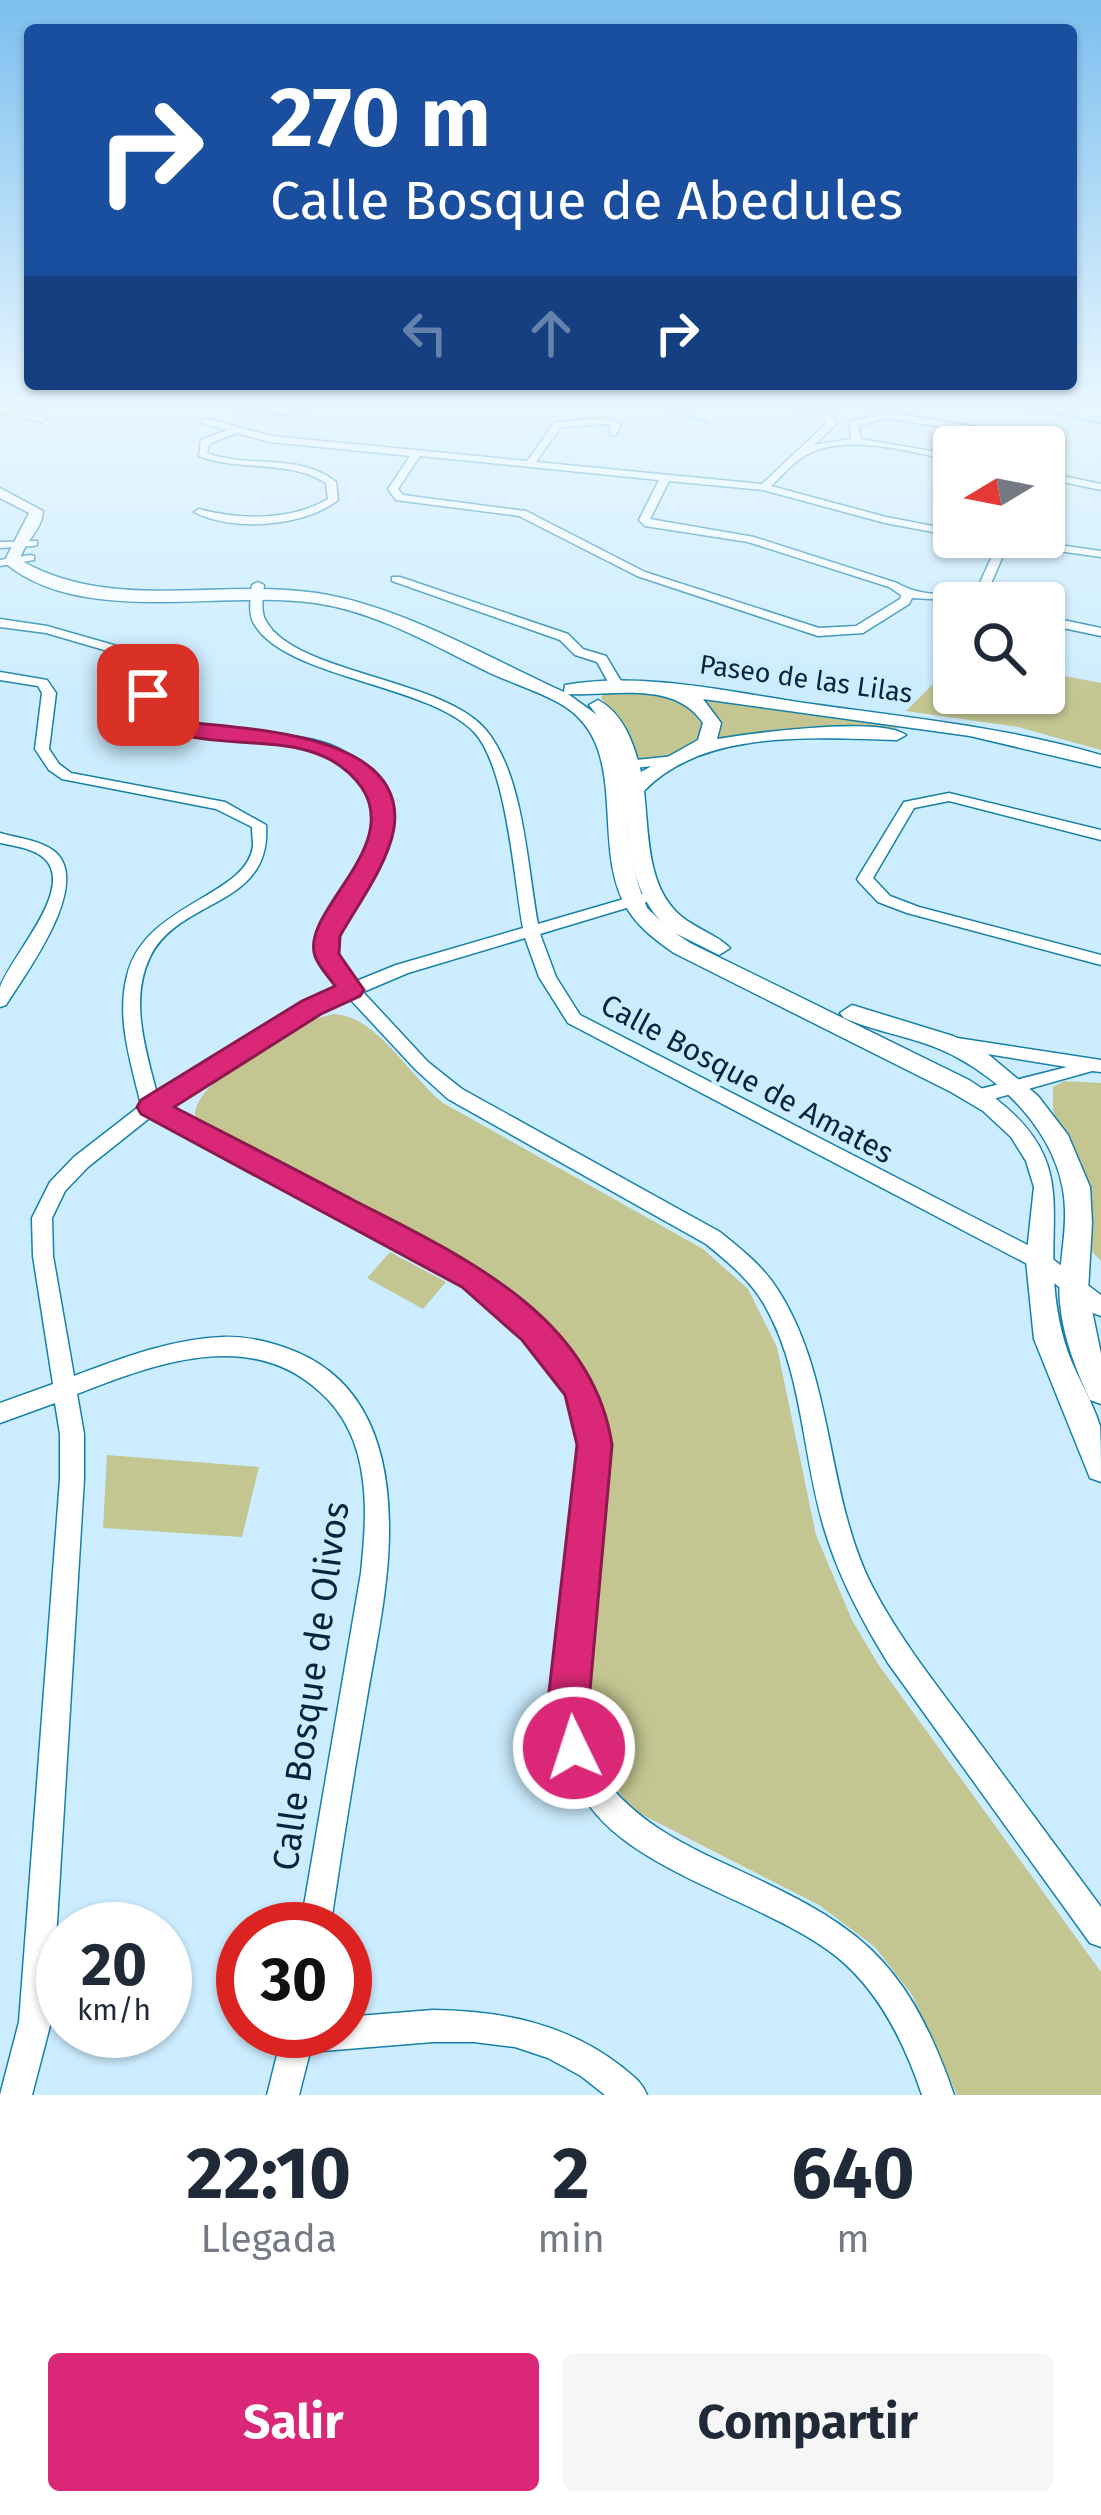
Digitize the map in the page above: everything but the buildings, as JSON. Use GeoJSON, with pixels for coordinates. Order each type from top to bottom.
{"type":"FeatureCollection","features":[{"type":"Feature","properties":{"kind":"street"},"geometry":{"type":"LineString","coordinates":[[15,500],[36,511],[34,526],[15,552]]}},
{"type":"Feature","properties":{"kind":"street"},"geometry":{"type":"LineString","coordinates":[[15,552],[49,526],[52,508],[41,500]]}},
{"type":"Feature","properties":{"kind":"street"},"geometry":{"type":"LineString","coordinates":[[199,512],[222,519],[254,518],[316,510],[333,500]]}},
{"type":"Feature","properties":{"kind":"street"},"geometry":{"type":"LineString","coordinates":[[407,500],[522,513],[641,574],[818,632],[859,630],[905,601],[907,594]]}},
{"type":"Feature","properties":{"kind":"street"},"geometry":{"type":"LineString","coordinates":[[654,500],[644,520],[649,524],[750,539],[893,585],[907,594],[933,596]]}},
{"type":"Feature","properties":{"kind":"street"},"geometry":{"type":"LineString","coordinates":[[811,500],[933,529]]}},
{"type":"Feature","properties":{"kind":"street"},"geometry":{"type":"LineString","coordinates":[[1065,550],[1101,554]]}},
{"type":"Feature","properties":{"kind":"street"},"geometry":{"type":"LineString","coordinates":[[15,552],[46,581],[102,591],[328,592],[383,607],[600,706],[615,722],[627,747],[620,766],[642,898],[682,948],[970,1091],[1020,1130],[1039,1160],[1048,1201],[1040,1261],[1049,1339],[1101,1468]]}},
{"type":"Feature","properties":{"kind":"street"},"geometry":{"type":"LineString","coordinates":[[397,579],[564,637],[579,652],[602,659],[617,686]]}},
{"type":"Feature","properties":{"kind":"street"},"geometry":{"type":"LineString","coordinates":[[258,589],[320,598],[373,613],[559,696],[598,725],[633,792],[642,898],[697,938],[872,1023],[946,1042],[1101,1067]]}},
{"type":"Feature","properties":{"kind":"street","name":"Calle Bosque de Amates"},"geometry":{"type":"LineString","coordinates":[[258,589],[256,614],[271,635],[304,654],[454,710],[491,742],[531,931],[556,994],[574,1019],[1040,1261],[1101,1307]]}},
{"type":"Feature","properties":{"kind":"street"},"geometry":{"type":"LineString","coordinates":[[0,623],[47,630],[148,659],[152,672],[148,707],[159,719],[181,728],[313,743],[344,758],[368,781],[380,801],[384,821],[379,842],[328,936],[326,954],[351,990],[455,1094],[713,1238],[764,1283],[796,1344],[836,1532],[872,1613],[1101,1932]]}},
{"type":"Feature","properties":{"kind":"street"},"geometry":{"type":"LineString","coordinates":[[1065,624],[1101,632]]}},
{"type":"Feature","properties":{"kind":"street"},"geometry":{"type":"LineString","coordinates":[[0,676],[42,683],[49,693],[40,751],[48,765],[67,776],[220,805],[259,825],[264,844],[256,865],[166,926],[143,951],[132,1006],[134,1036],[152,1107],[473,1278],[515,1311],[552,1352],[584,1398],[593,1429],[568,1701],[583,1770],[624,1825],[813,1923],[848,1946],[897,2005],[938,2095]]}},
{"type":"Feature","properties":{"kind":"street"},"geometry":{"type":"LineString","coordinates":[[659,686],[693,700],[710,717],[711,736],[684,757]]}},
{"type":"Feature","properties":{"kind":"street","name":"Paseo de las Lilas"},"geometry":{"type":"LineString","coordinates":[[571,689],[659,686],[1015,736],[1101,760]]}},
{"type":"Feature","properties":{"kind":"street","name":"Paseo de las Lilas"},"geometry":{"type":"LineString","coordinates":[[620,766],[792,733],[917,736],[1011,750],[1101,776]]}},
{"type":"Feature","properties":{"kind":"street","name":"Paseo de las Lilas"},"geometry":{"type":"LineString","coordinates":[[633,792],[650,772],[684,757]]}},
{"type":"Feature","properties":{"kind":"street"},"geometry":{"type":"LineString","coordinates":[[1101,835],[949,797],[928,800],[909,805],[865,879],[884,898],[913,910],[1101,960]]}},
{"type":"Feature","properties":{"kind":"street"},"geometry":{"type":"LineString","coordinates":[[0,838],[43,850],[63,875],[59,896],[0,1000]]}},
{"type":"Feature","properties":{"kind":"street"},"geometry":{"type":"LineString","coordinates":[[13,2095],[20,2086],[36,1998],[72,1479],[72,1434],[42,1218],[57,1187],[81,1162],[152,1107],[311,1007],[402,969],[642,898]]}},
{"type":"Feature","properties":{"kind":"street"},"geometry":{"type":"LineString","coordinates":[[946,1042],[1012,1085],[1048,1126],[1073,1174],[1079,1207],[1073,1284],[1081,1340],[1101,1389]]}},
{"type":"Feature","properties":{"kind":"street"},"geometry":{"type":"LineString","coordinates":[[985,1064],[1036,1056]]}},
{"type":"Feature","properties":{"kind":"street"},"geometry":{"type":"LineString","coordinates":[[970,1091],[985,1064]]}},
{"type":"Feature","properties":{"kind":"street"},"geometry":{"type":"LineString","coordinates":[[970,1091],[1101,1067]]}},
{"type":"Feature","properties":{"kind":"street","name":"Calle Bosque de Olivos"},"geometry":{"type":"LineString","coordinates":[[0,1413],[184,1352],[228,1346],[291,1357],[334,1385],[362,1427],[377,1490],[374,1569],[319,1902]]}},
{"type":"Feature","properties":{"kind":"street"},"geometry":{"type":"LineString","coordinates":[[372,2030],[506,2027],[571,2049],[631,2095]]}},
{"type":"Feature","properties":{"kind":"street"},"geometry":{"type":"LineString","coordinates":[[283,2095],[293,2058]]}},
{"type":"Feature","properties":{"kind":"green space"},"geometry":{"type":"Polygon","coordinates":[[[1065,676],[1101,683],[1101,750],[1018,727],[906,711],[933,684],[933,714],[1065,714],[1065,676]]]}},
{"type":"Feature","properties":{"kind":"green space"},"geometry":{"type":"Polygon","coordinates":[[[655,690],[687,703],[703,723],[699,740],[674,756],[635,760],[627,729],[601,698],[605,692],[655,690]]]}},
{"type":"Feature","properties":{"kind":"green space"},"geometry":{"type":"Polygon","coordinates":[[[692,695],[897,726],[897,731],[790,729],[716,743],[718,721],[692,695]]]}},
{"type":"Feature","properties":{"kind":"green space"},"geometry":{"type":"Polygon","coordinates":[[[333,1014],[349,1017],[378,1036],[443,1103],[703,1249],[748,1289],[777,1347],[816,1535],[852,1620],[878,1664],[1101,1972],[1101,2095],[957,2095],[912,1995],[875,1947],[819,1905],[633,1810],[597,1763],[584,1702],[608,1446],[599,1402],[579,1363],[551,1329],[479,1272],[206,1129],[195,1116],[199,1102],[224,1074],[315,1019],[333,1014]]]}},
{"type":"Feature","properties":{"kind":"green space"},"geometry":{"type":"Polygon","coordinates":[[[1064,1081],[1101,1083],[1101,1261],[1084,1244],[1053,1109],[1053,1087],[1064,1081]]]}},
{"type":"Feature","properties":{"kind":"green space"},"geometry":{"type":"Polygon","coordinates":[[[390,1252],[446,1282],[423,1309],[367,1278],[390,1252]]]}},
{"type":"Feature","properties":{"kind":"green space"},"geometry":{"type":"Polygon","coordinates":[[[107,1455],[259,1467],[242,1537],[103,1528],[107,1455]]]}},
{"type":"Feature","properties":{"kind":"route"},"geometry":{"type":"LineString","coordinates":[[148,695],[148,707],[159,719],[181,728],[313,743],[344,758],[368,781],[380,801],[384,821],[379,842],[328,936],[326,954],[351,990],[311,1007],[152,1107],[198,1136],[473,1278],[534,1330],[578,1386],[590,1413],[594,1445],[568,1701],[574,1748]]}}]}
